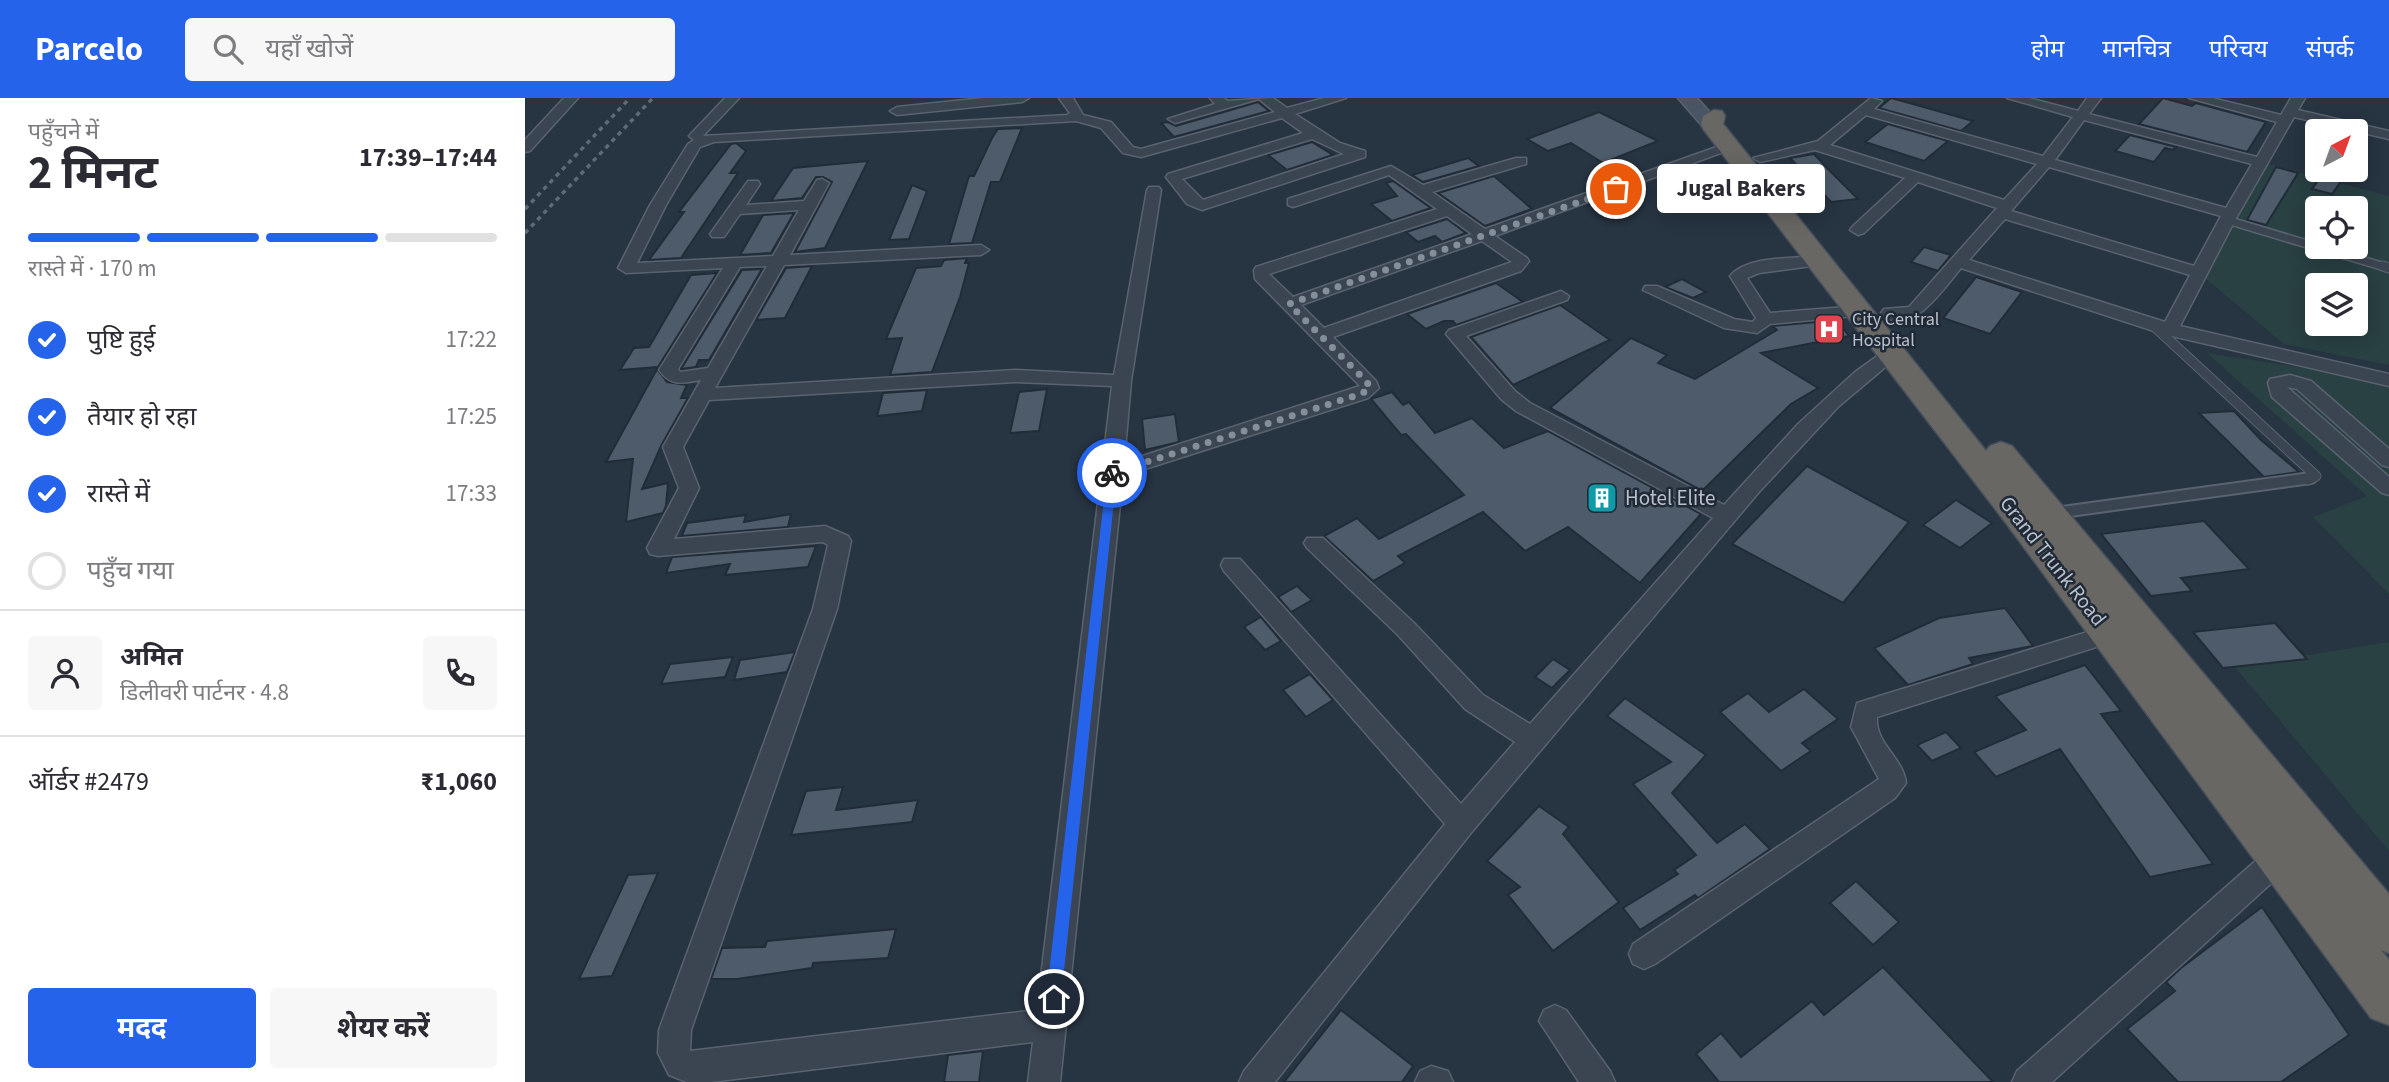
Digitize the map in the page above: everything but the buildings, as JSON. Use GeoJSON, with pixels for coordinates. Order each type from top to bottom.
{"type":"FeatureCollection","features":[{"type":"Feature","properties":{"kind":"highway"},"geometry":{"type":"LineString","coordinates":[[1700,98],[1726,128]]}},
{"type":"Feature","properties":{"kind":"highway","name":"Grand Trunk Road"},"geometry":{"type":"LineString","coordinates":[[1726,128],[1851,292],[1893,353],[2389,1000]]}},
{"type":"Feature","properties":{"kind":"highway","name":"Grand Trunk Road"},"geometry":{"type":"LineString","coordinates":[[1726,128],[1851,292],[1911,345],[2051,513],[2389,930]]}},
{"type":"Feature","properties":{"kind":"main road"},"geometry":{"type":"LineString","coordinates":[[1686,98],[1726,128]]}},
{"type":"Feature","properties":{"kind":"street"},"geometry":{"type":"LineString","coordinates":[[525,148],[571,98]]}},
{"type":"Feature","properties":{"kind":"street"},"geometry":{"type":"LineString","coordinates":[[696,136],[732,98]]}},
{"type":"Feature","properties":{"kind":"street"},"geometry":{"type":"LineString","coordinates":[[897,110],[1022,98]]}},
{"type":"Feature","properties":{"kind":"street"},"geometry":{"type":"LineString","coordinates":[[1066,98],[1077,114],[1076,117]]}},
{"type":"Feature","properties":{"kind":"street"},"geometry":{"type":"LineString","coordinates":[[1175,119],[1221,102],[1254,98]]}},
{"type":"Feature","properties":{"kind":"street"},"geometry":{"type":"LineString","coordinates":[[1265,98],[1315,134],[1344,150],[1360,154],[1202,205],[1192,201],[1173,177],[1315,134]]}},
{"type":"Feature","properties":{"kind":"street"},"geometry":{"type":"LineString","coordinates":[[981,250],[626,268],[658,205],[695,144],[712,138],[1076,117],[1106,125],[1128,150],[1141,153],[1339,98]]}},
{"type":"Feature","properties":{"kind":"street"},"geometry":{"type":"LineString","coordinates":[[1817,146],[1879,98]]}},
{"type":"Feature","properties":{"kind":"street"},"geometry":{"type":"LineString","coordinates":[[2014,98],[2260,162]]}},
{"type":"Feature","properties":{"kind":"street"},"geometry":{"type":"LineString","coordinates":[[1765,319],[1738,276],[1755,268],[1851,292],[1899,316],[1915,311],[2047,161],[2095,98]]}},
{"type":"Feature","properties":{"kind":"street"},"geometry":{"type":"LineString","coordinates":[[2196,98],[2291,110],[2389,135]]}},
{"type":"Feature","properties":{"kind":"street"},"geometry":{"type":"LineString","coordinates":[[1864,110],[2047,161],[2229,217]]}},
{"type":"Feature","properties":{"kind":"street"},"geometry":{"type":"LineString","coordinates":[[2161,327],[2199,273],[2291,110]]}},
{"type":"Feature","properties":{"kind":"street"},"geometry":{"type":"LineString","coordinates":[[1289,304],[1481,236],[1726,128],[1817,146],[2199,273]]}},
{"type":"Feature","properties":{"kind":"street"},"geometry":{"type":"LineString","coordinates":[[1419,191],[1521,161]]}},
{"type":"Feature","properties":{"kind":"street"},"geometry":{"type":"LineString","coordinates":[[1293,202],[1391,170],[1481,236],[1519,258],[1521,265],[1319,336]]}},
{"type":"Feature","properties":{"kind":"street"},"geometry":{"type":"LineString","coordinates":[[1858,230],[1915,177]]}},
{"type":"Feature","properties":{"kind":"street"},"geometry":{"type":"LineString","coordinates":[[822,183],[673,447],[689,488],[658,548],[825,534],[840,541],[825,609],[675,1030],[677,1073],[694,1068],[1051,1024]]}},
{"type":"Feature","properties":{"kind":"street"},"geometry":{"type":"LineString","coordinates":[[718,234],[753,184]]}},
{"type":"Feature","properties":{"kind":"street"},"geometry":{"type":"LineString","coordinates":[[1045,1082],[1122,382],[1154,190]]}},
{"type":"Feature","properties":{"kind":"street"},"geometry":{"type":"LineString","coordinates":[[734,210],[809,205]]}},
{"type":"Feature","properties":{"kind":"street"},"geometry":{"type":"LineString","coordinates":[[1112,471],[1361,394],[1370,388],[1262,275],[1262,270],[1447,211]]}},
{"type":"Feature","properties":{"kind":"street"},"geometry":{"type":"LineString","coordinates":[[735,262],[668,370],[675,378],[708,384],[1016,376],[1122,382]]}},
{"type":"Feature","properties":{"kind":"street"},"geometry":{"type":"LineString","coordinates":[[1958,262],[2161,327],[2389,380]]}},
{"type":"Feature","properties":{"kind":"street"},"geometry":{"type":"LineString","coordinates":[[1651,290],[1744,327],[1757,328],[1765,319],[1851,292]]}},
{"type":"Feature","properties":{"kind":"street"},"geometry":{"type":"LineString","coordinates":[[1561,296],[1454,334],[1508,395],[1523,407],[1728,517]]}},
{"type":"Feature","properties":{"kind":"street"},"geometry":{"type":"LineString","coordinates":[[1255,1082],[1382,918],[1532,739],[1852,381],[1893,353]]}},
{"type":"Feature","properties":{"kind":"street"},"geometry":{"type":"LineString","coordinates":[[2389,460],[2304,385],[2290,381],[2277,383],[2279,393],[2389,488]]}},
{"type":"Feature","properties":{"kind":"street"},"geometry":{"type":"LineString","coordinates":[[1315,544],[1414,637],[1474,702],[1532,739]]}},
{"type":"Feature","properties":{"kind":"street"},"geometry":{"type":"LineString","coordinates":[[1232,565],[1461,823]]}},
{"type":"Feature","properties":{"kind":"street"},"geometry":{"type":"LineString","coordinates":[[1644,954],[1893,783],[1892,774],[1863,731],[1861,720],[1866,710],[2110,634]]}},
{"type":"Feature","properties":{"kind":"street"},"geometry":{"type":"LineString","coordinates":[[2028,1082],[2279,859]]}},
{"type":"Feature","properties":{"kind":"street"},"geometry":{"type":"LineString","coordinates":[[1555,1021],[1598,1082]]}},
{"type":"Feature","properties":{"kind":"street"},"geometry":{"type":"LineString","coordinates":[[1431,1082],[1437,1082]]}},
{"type":"Feature","properties":{"kind":"lane"},"geometry":{"type":"LineString","coordinates":[[2229,217],[2305,243]]}},
{"type":"Feature","properties":{"kind":"lane"},"geometry":{"type":"LineString","coordinates":[[2358,259],[2389,268]]}},
{"type":"Feature","properties":{"kind":"lane"},"geometry":{"type":"LineString","coordinates":[[2051,513],[2306,481],[2316,476],[2161,327]]}},
{"type":"Feature","properties":{"kind":"green space"},"geometry":{"type":"Polygon","coordinates":[[[2260,162],[2305,174],[2305,182],[2336,182],[2389,196],[2389,365],[2284,344],[2199,273],[2260,162]]]}},
{"type":"Feature","properties":{"kind":"green space"},"geometry":{"type":"Polygon","coordinates":[[[2207,353],[2305,368],[2389,387],[2389,594],[2313,517],[2367,496],[2207,353]]]}},
{"type":"Feature","properties":{"kind":"green space"},"geometry":{"type":"Polygon","coordinates":[[[2389,642],[2389,851],[2235,667],[2389,642]]]}},
{"type":"Feature","properties":{"kind":"railway"},"geometry":{"type":"LineString","coordinates":[[525,209],[630,98]]}},
{"type":"Feature","properties":{"kind":"railway"},"geometry":{"type":"LineString","coordinates":[[525,233],[653,98]]}},
{"type":"Feature","properties":{"kind":"way so far"},"geometry":{"type":"LineString","coordinates":[[1112,473],[1361,394],[1370,388],[1289,304],[1616,189]]}},
{"type":"Feature","properties":{"kind":"place","name":"Jugal Bakers"},"geometry":{"type":"Point","coordinates":[1616,189]}},
{"type":"Feature","properties":{"kind":"place","name":"City Central Hospital"},"geometry":{"type":"Point","coordinates":[1829,329]}},
{"type":"Feature","properties":{"kind":"place","name":"Hotel Elite"},"geometry":{"type":"Point","coordinates":[1602,498]}},
{"type":"Feature","properties":{"kind":"route"},"geometry":{"type":"LineString","coordinates":[[1054,999],[1112,473]]}}]}
